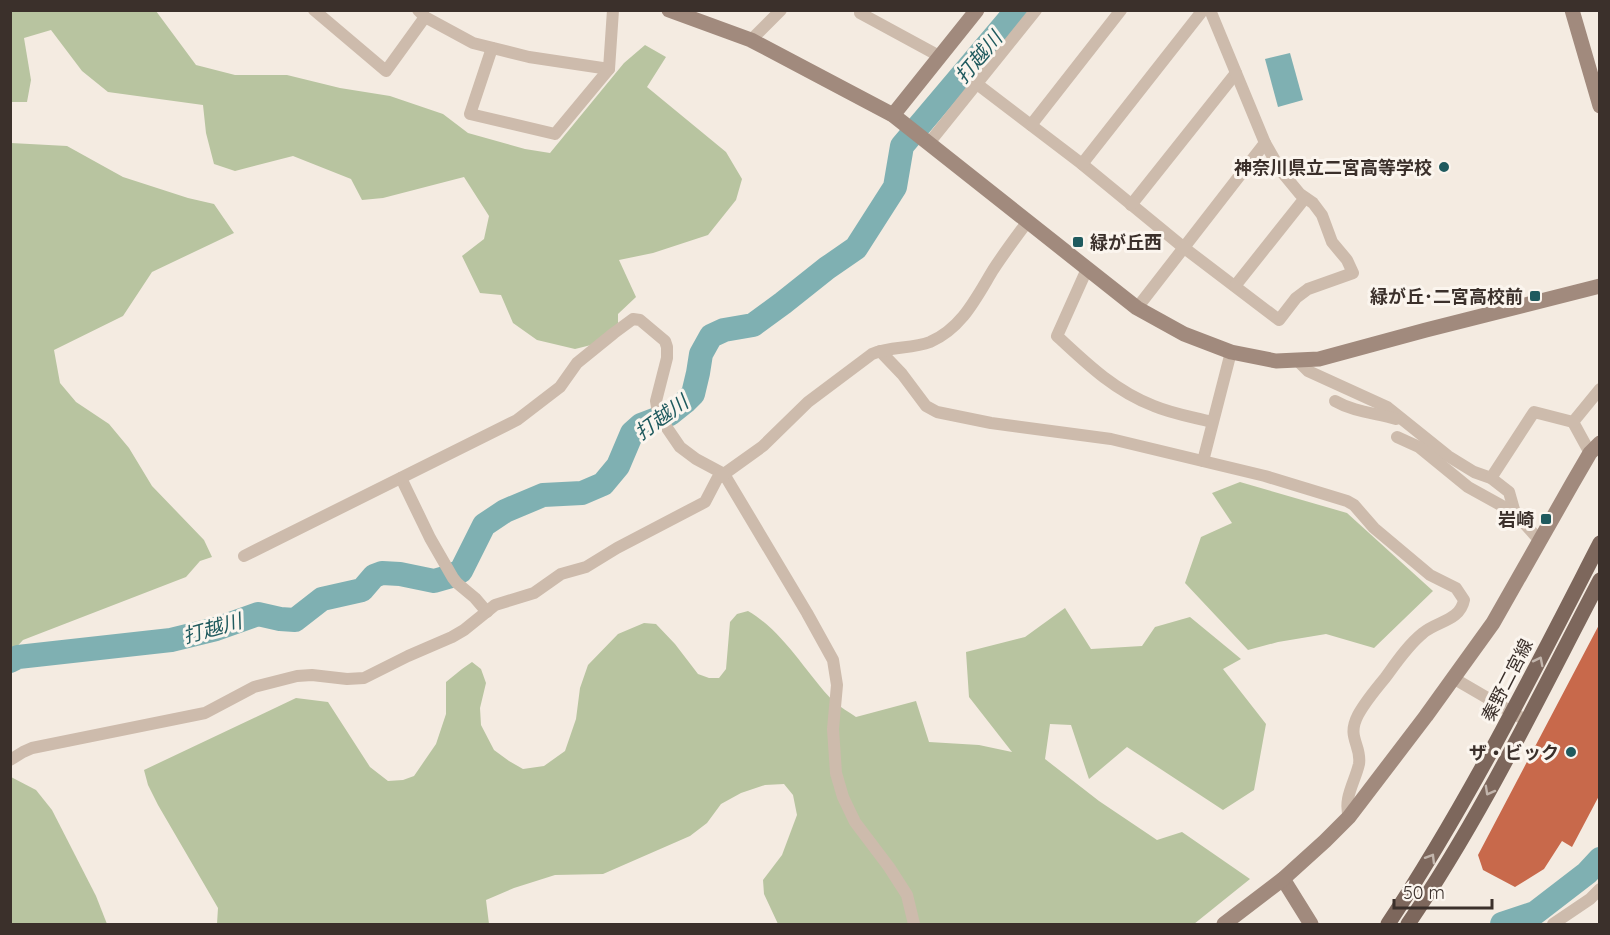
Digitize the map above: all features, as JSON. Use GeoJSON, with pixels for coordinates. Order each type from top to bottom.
{"type":"FeatureCollection","features":[{"type":"Feature","properties":{"kind":"main road","name":"秦野二宮線"},"geometry":{"type":"LineString","coordinates":[[1388,924],[1431,859],[1476,781],[1599,543]]}},
{"type":"Feature","properties":{"kind":"main road","name":"秦野二宮線"},"geometry":{"type":"LineString","coordinates":[[1408,924],[1447,864],[1490,788],[1599,580]]}},
{"type":"Feature","properties":{"kind":"street"},"geometry":{"type":"LineString","coordinates":[[314,10],[386,71],[422,14],[473,43],[529,57],[609,69]]}},
{"type":"Feature","properties":{"kind":"street"},"geometry":{"type":"LineString","coordinates":[[492,48],[470,114],[555,134],[609,69],[613,10]]}},
{"type":"Feature","properties":{"kind":"street"},"geometry":{"type":"LineString","coordinates":[[669,10],[751,40],[896,118],[1137,308],[1184,334],[1231,352],[1276,361],[1318,359],[1599,286]]}},
{"type":"Feature","properties":{"kind":"street"},"geometry":{"type":"LineString","coordinates":[[751,40],[781,10]]}},
{"type":"Feature","properties":{"kind":"street"},"geometry":{"type":"LineString","coordinates":[[862,10],[860,13],[941,57]]}},
{"type":"Feature","properties":{"kind":"street"},"geometry":{"type":"LineString","coordinates":[[896,118],[977,10]]}},
{"type":"Feature","properties":{"kind":"street"},"geometry":{"type":"LineString","coordinates":[[926,141],[977,84],[1036,10]]}},
{"type":"Feature","properties":{"kind":"street"},"geometry":{"type":"LineString","coordinates":[[1031,125],[1121,10]]}},
{"type":"Feature","properties":{"kind":"street"},"geometry":{"type":"LineString","coordinates":[[1082,164],[1203,10]]}},
{"type":"Feature","properties":{"kind":"street"},"geometry":{"type":"LineString","coordinates":[[977,84],[1279,320],[1296,298],[1308,289],[1353,273],[1347,260],[1332,242],[1322,215],[1281,171],[1265,143],[1210,10]]}},
{"type":"Feature","properties":{"kind":"street"},"geometry":{"type":"LineString","coordinates":[[1572,10],[1599,106]]}},
{"type":"Feature","properties":{"kind":"street"},"geometry":{"type":"LineString","coordinates":[[1131,205],[1236,73]]}},
{"type":"Feature","properties":{"kind":"street"},"geometry":{"type":"LineString","coordinates":[[1137,308],[1265,143]]}},
{"type":"Feature","properties":{"kind":"street"},"geometry":{"type":"LineString","coordinates":[[1234,286],[1305,198]]}},
{"type":"Feature","properties":{"kind":"street"},"geometry":{"type":"LineString","coordinates":[[10,760],[32,748],[205,713],[254,687],[297,676],[312,675],[347,680],[364,678],[452,637],[495,605],[524,597],[561,574],[586,567],[626,543],[705,502],[717,479],[763,446],[808,402],[865,359],[879,351],[922,345],[952,329],[970,308],[994,268],[1028,221]]}},
{"type":"Feature","properties":{"kind":"street"},"geometry":{"type":"LineString","coordinates":[[1087,269],[1057,336],[1094,370],[1125,392],[1156,407],[1212,422]]}},
{"type":"Feature","properties":{"kind":"street"},"geometry":{"type":"LineString","coordinates":[[244,556],[517,420],[560,387],[578,363],[614,333],[633,320],[640,320],[665,341],[667,347],[667,358],[656,401],[667,428],[675,442],[686,452],[723,474],[833,660],[837,685],[833,729],[836,773],[843,797],[855,822],[889,867],[906,895],[914,924]]}},
{"type":"Feature","properties":{"kind":"street"},"geometry":{"type":"LineString","coordinates":[[879,351],[902,375],[926,406],[937,412],[991,423],[1112,439],[1282,481],[1347,501],[1354,505],[1374,528],[1430,575],[1456,588],[1464,600],[1463,606],[1455,615],[1430,628],[1413,642],[1358,716],[1352,732],[1359,761],[1349,794],[1347,808],[1349,817]]}},
{"type":"Feature","properties":{"kind":"street"},"geometry":{"type":"LineString","coordinates":[[1203,461],[1231,352]]}},
{"type":"Feature","properties":{"kind":"street"},"geometry":{"type":"LineString","coordinates":[[1297,360],[1308,371],[1387,407],[1448,456],[1474,472],[1491,478],[1509,492],[1515,513]]}},
{"type":"Feature","properties":{"kind":"street"},"geometry":{"type":"LineString","coordinates":[[1574,422],[1599,389]]}},
{"type":"Feature","properties":{"kind":"street"},"geometry":{"type":"LineString","coordinates":[[1335,400],[1357,411],[1406,422]]}},
{"type":"Feature","properties":{"kind":"street"},"geometry":{"type":"LineString","coordinates":[[1224,924],[1283,879],[1349,817],[1493,623],[1595,448],[1574,422],[1534,412],[1491,478]]}},
{"type":"Feature","properties":{"kind":"street"},"geometry":{"type":"LineString","coordinates":[[1397,437],[1419,447],[1468,488],[1515,513],[1540,541]]}},
{"type":"Feature","properties":{"kind":"street"},"geometry":{"type":"LineString","coordinates":[[401,478],[430,538],[453,578],[457,584],[476,598],[487,612]]}},
{"type":"Feature","properties":{"kind":"street"},"geometry":{"type":"LineString","coordinates":[[1453,678],[1526,721]]}},
{"type":"Feature","properties":{"kind":"street"},"geometry":{"type":"LineString","coordinates":[[1283,879],[1311,924]]}},
{"type":"Feature","properties":{"kind":"street"},"geometry":{"type":"LineString","coordinates":[[1553,924],[1590,899],[1599,889]]}},
{"type":"Feature","properties":{"kind":"green space"},"geometry":{"type":"Polygon","coordinates":[[[11,11],[156,11],[196,65],[235,75],[287,75],[340,88],[390,96],[443,114],[468,133],[525,149],[550,153],[624,63],[645,45],[666,57],[647,87],[726,152],[742,179],[736,200],[708,235],[653,253],[619,260],[636,297],[618,314],[618,323],[599,343],[575,349],[537,340],[513,323],[501,295],[480,293],[462,256],[484,239],[489,216],[464,177],[383,198],[362,200],[351,179],[293,156],[235,171],[214,164],[206,133],[203,105],[108,92],[82,71],[51,30],[24,38],[31,80],[27,102],[11,102],[11,11]]]}},
{"type":"Feature","properties":{"kind":"green space"},"geometry":{"type":"Polygon","coordinates":[[[11,143],[67,146],[123,177],[214,204],[234,233],[152,272],[123,316],[54,350],[60,383],[76,402],[109,424],[129,448],[152,486],[204,540],[212,557],[200,561],[186,577],[23,640],[11,653],[11,143]]]}},
{"type":"Feature","properties":{"kind":"green space"},"geometry":{"type":"Polygon","coordinates":[[[1240,482],[1347,513],[1433,591],[1374,648],[1326,634],[1278,642],[1248,650],[1185,583],[1201,537],[1232,523],[1212,493],[1240,482]]]}},
{"type":"Feature","properties":{"kind":"green space"},"geometry":{"type":"Polygon","coordinates":[[[1065,608],[1091,649],[1142,646],[1155,627],[1190,617],[1241,659],[1223,669],[1266,724],[1254,790],[1223,810],[1127,747],[1089,779],[1071,725],[1050,724],[1045,759],[1099,801],[1157,840],[1182,832],[1250,879],[1194,924],[778,924],[764,894],[763,880],[782,855],[797,815],[793,795],[784,784],[765,785],[741,793],[721,804],[707,823],[690,836],[603,874],[555,875],[486,900],[489,924],[217,924],[218,908],[158,805],[148,785],[144,770],[296,698],[328,702],[370,767],[388,781],[403,780],[414,776],[436,744],[446,714],[446,682],[472,662],[481,669],[486,683],[480,708],[481,725],[494,750],[523,769],[544,766],[565,751],[576,719],[580,688],[588,665],[618,634],[644,623],[656,624],[698,674],[709,678],[719,678],[726,669],[730,622],[737,614],[748,611],[773,630],[833,701],[856,717],[916,701],[929,742],[979,745],[1012,752],[969,697],[966,652],[1025,637],[1065,608]]]}},
{"type":"Feature","properties":{"kind":"green space"},"geometry":{"type":"Polygon","coordinates":[[[11,777],[36,790],[52,810],[96,896],[107,924],[11,924],[11,777]]]}},
{"type":"Feature","properties":{"kind":"water"},"geometry":{"type":"Polygon","coordinates":[[[1290,53],[1303,100],[1278,107],[1265,59],[1290,53]]]}},
{"type":"Feature","properties":{"kind":"building"},"geometry":{"type":"Polygon","coordinates":[[[1600,623],[1600,794],[1572,847],[1562,841],[1544,869],[1515,887],[1483,870],[1478,855],[1600,623]]]}},
{"type":"Feature","properties":{"kind":"waterway","name":"打越川"},"geometry":{"type":"LineString","coordinates":[[10,661],[18,657],[171,640],[216,629],[258,614],[295,620],[322,599],[362,590],[374,576],[382,573],[434,581],[448,577],[461,571],[484,525],[505,511],[543,495],[582,493],[603,484],[618,466],[632,433],[641,425],[670,414],[693,394],[701,354],[711,336],[724,330],[753,325],[856,248],[895,187],[902,146],[1017,10]]}},
{"type":"Feature","properties":{"kind":"waterway"},"geometry":{"type":"LineString","coordinates":[[1502,924],[1535,913],[1587,873],[1600,859]]}},
{"type":"Feature","properties":{"kind":"place","name":"神奈川県立二宮高等学校"},"geometry":{"type":"Point","coordinates":[1444,167]}},
{"type":"Feature","properties":{"kind":"place","name":"緑が丘西"},"geometry":{"type":"Point","coordinates":[1078,242]}},
{"type":"Feature","properties":{"kind":"place","name":"緑が丘･二宮高校前"},"geometry":{"type":"Point","coordinates":[1535,296]}},
{"type":"Feature","properties":{"kind":"place","name":"岩崎"},"geometry":{"type":"Point","coordinates":[1546,519]}},
{"type":"Feature","properties":{"kind":"place","name":"ザ・ビック"},"geometry":{"type":"Point","coordinates":[1571,752]}}]}
